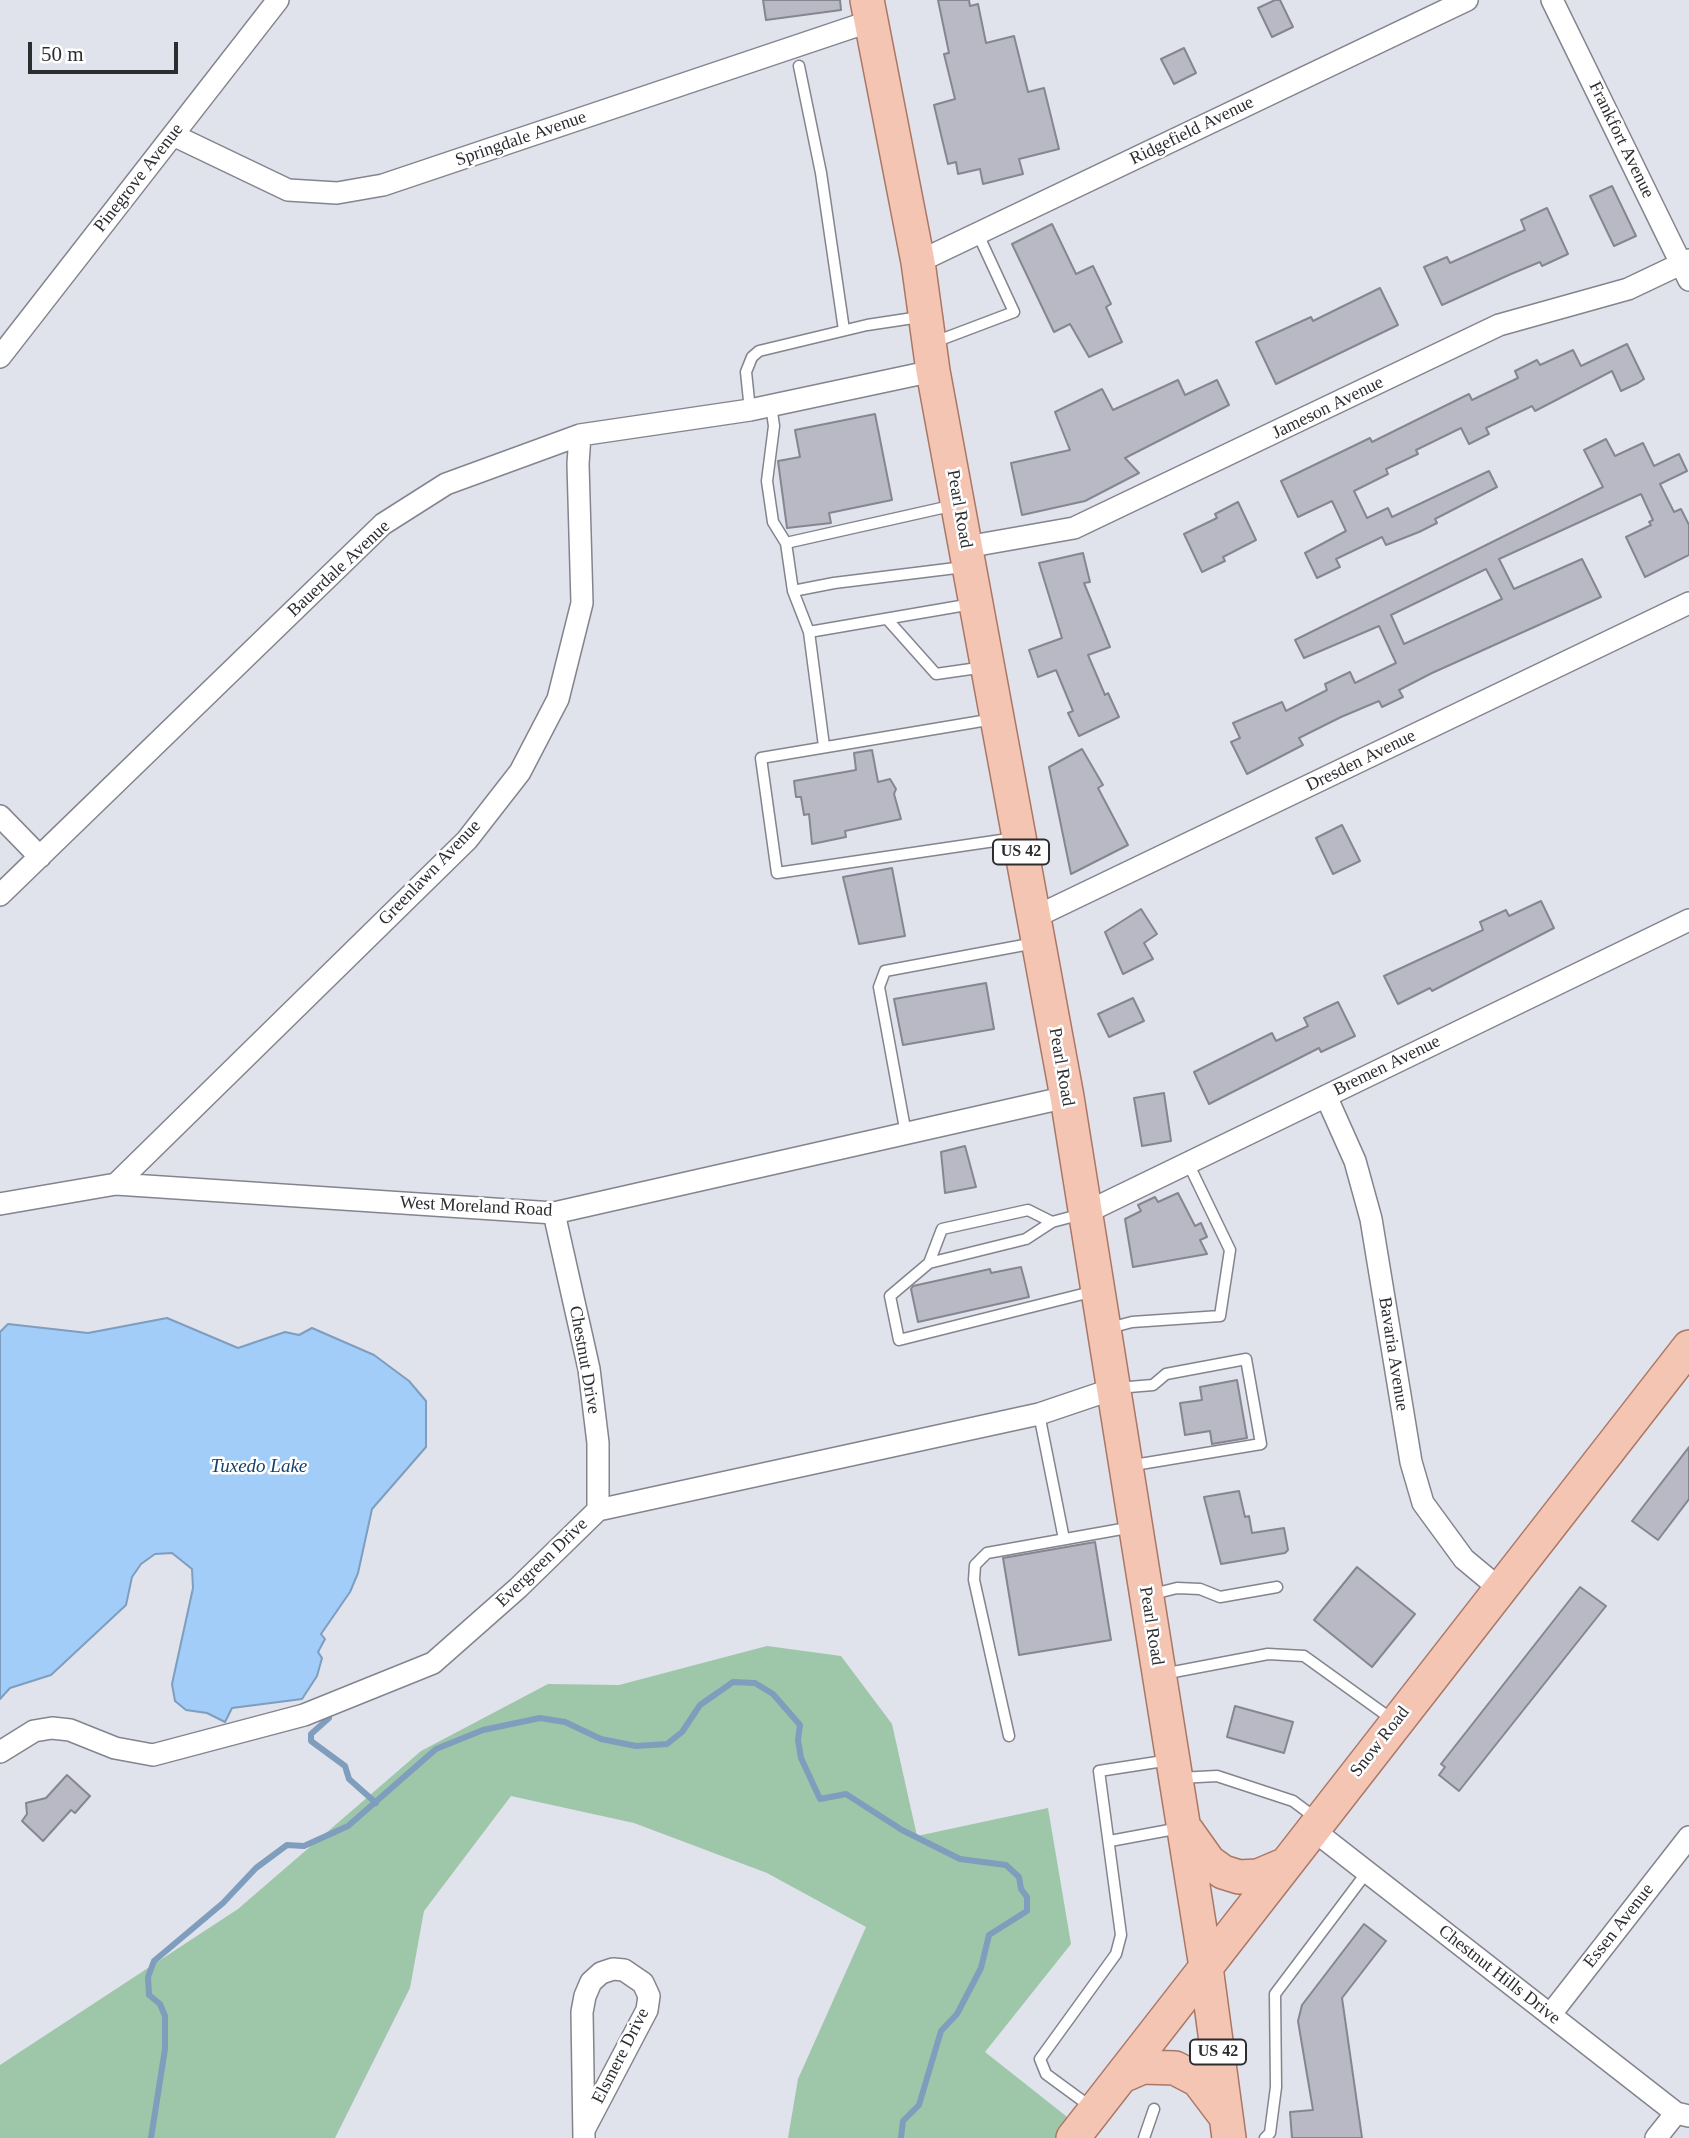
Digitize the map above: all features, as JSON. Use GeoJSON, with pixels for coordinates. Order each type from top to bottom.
{"type":"FeatureCollection","features":[{"type":"Feature","properties":{"kind":"main road","name":"Pearl Road"},"geometry":{"type":"LineString","coordinates":[[869,11],[918,262],[929,344],[1067,1097],[1206,1967],[1228,2128]]}},
{"type":"Feature","properties":{"kind":"main road","name":"Snow Road"},"geometry":{"type":"LineString","coordinates":[[1073,2138],[1689,1347]]}},
{"type":"Feature","properties":{"kind":"main road"},"geometry":{"type":"LineString","coordinates":[[1184,1827],[1209,1862],[1223,1872],[1239,1877],[1258,1875],[1284,1865]]}},
{"type":"Feature","properties":{"kind":"main road"},"geometry":{"type":"LineString","coordinates":[[1122,2076],[1143,2067],[1175,2068],[1198,2080],[1228,2128]]}},
{"type":"Feature","properties":{"kind":"street","name":"Pinegrove Avenue"},"geometry":{"type":"LineString","coordinates":[[0,357],[278,0]]}},
{"type":"Feature","properties":{"kind":"street","name":"Ridgefield Avenue"},"geometry":{"type":"LineString","coordinates":[[918,262],[1466,0]]}},
{"type":"Feature","properties":{"kind":"street","name":"Frankfort Avenue"},"geometry":{"type":"LineString","coordinates":[[1552,0],[1687,268]]}},
{"type":"Feature","properties":{"kind":"street","name":"Springdale Avenue"},"geometry":{"type":"LineString","coordinates":[[173,135],[288,190],[337,193],[383,185],[869,11]]}},
{"type":"Feature","properties":{"kind":"street","name":"Jameson Avenue"},"geometry":{"type":"LineString","coordinates":[[968,557],[1074,528],[1499,325],[1628,289],[1687,268]]}},
{"type":"Feature","properties":{"kind":"street","name":"Bauerdale Avenue"},"geometry":{"type":"LineString","coordinates":[[0,895],[383,524],[446,484],[580,435],[761,407],[929,344]]}},
{"type":"Feature","properties":{"kind":"street","name":"Greenlawn Avenue"},"geometry":{"type":"LineString","coordinates":[[116,1184],[467,839],[520,772],[558,699],[582,603],[578,464],[580,435]]}},
{"type":"Feature","properties":{"kind":"street","name":"Dresden Avenue"},"geometry":{"type":"LineString","coordinates":[[1035,930],[1689,603]]}},
{"type":"Feature","properties":{"kind":"street"},"geometry":{"type":"LineString","coordinates":[[0,816],[40,857]]}},
{"type":"Feature","properties":{"kind":"street","name":"Bremen Avenue"},"geometry":{"type":"LineString","coordinates":[[1085,1213],[1189,1165],[1689,920]]}},
{"type":"Feature","properties":{"kind":"street","name":"Bavaria Avenue"},"geometry":{"type":"LineString","coordinates":[[1326,1096],[1355,1161],[1371,1219],[1411,1462],[1423,1503],[1464,1559],[1500,1589]]}},
{"type":"Feature","properties":{"kind":"street","name":"West Moreland Road"},"geometry":{"type":"LineString","coordinates":[[0,1204],[116,1184],[554,1213],[1067,1097]]}},
{"type":"Feature","properties":{"kind":"street","name":"Chestnut Drive"},"geometry":{"type":"LineString","coordinates":[[554,1213],[589,1369],[598,1443],[598,1510]]}},
{"type":"Feature","properties":{"kind":"street","name":"Evergreen Drive"},"geometry":{"type":"LineString","coordinates":[[0,1752],[34,1731],[52,1728],[70,1730],[134,1753],[153,1755],[182,1750],[304,1715],[433,1663],[518,1588],[598,1510],[1039,1414],[1113,1389]]}},
{"type":"Feature","properties":{"kind":"street","name":"Chestnut Hills Drive"},"geometry":{"type":"LineString","coordinates":[[1315,1825],[1367,1872],[1682,2115]]}},
{"type":"Feature","properties":{"kind":"street","name":"Essen Avenue"},"geometry":{"type":"LineString","coordinates":[[1550,2015],[1689,1837]]}},
{"type":"Feature","properties":{"kind":"street","name":"Elsmere Drive"},"geometry":{"type":"LineString","coordinates":[[613,1969],[624,1970],[643,1983],[649,1996],[647,2010],[584,2133],[581,2095],[582,2012],[585,1996],[591,1982],[601,1973],[613,1969]]}},
{"type":"Feature","properties":{"kind":"street"},"geometry":{"type":"LineString","coordinates":[[1656,2138],[1682,2115]]}},
{"type":"Feature","properties":{"kind":"lane"},"geometry":{"type":"LineString","coordinates":[[799,66],[821,173],[844,330]]}},
{"type":"Feature","properties":{"kind":"lane"},"geometry":{"type":"LineString","coordinates":[[824,746],[809,632],[793,591],[786,543],[773,522],[767,481],[774,426],[761,407],[747,372],[752,357],[760,351],[844,330],[929,344],[1014,312],[977,232]]}},
{"type":"Feature","properties":{"kind":"lane"},"geometry":{"type":"LineString","coordinates":[[786,543],[958,505]]}},
{"type":"Feature","properties":{"kind":"lane"},"geometry":{"type":"LineString","coordinates":[[793,591],[968,557]]}},
{"type":"Feature","properties":{"kind":"lane"},"geometry":{"type":"LineString","coordinates":[[809,632],[976,603]]}},
{"type":"Feature","properties":{"kind":"lane"},"geometry":{"type":"LineString","coordinates":[[887,619],[936,674],[988,667]]}},
{"type":"Feature","properties":{"kind":"lane"},"geometry":{"type":"LineString","coordinates":[[997,718],[761,758],[777,873],[1019,838]]}},
{"type":"Feature","properties":{"kind":"lane"},"geometry":{"type":"LineString","coordinates":[[906,1133],[879,987],[885,971],[1035,930]]}},
{"type":"Feature","properties":{"kind":"lane"},"geometry":{"type":"LineString","coordinates":[[1104,1330],[1132,1322],[1220,1316],[1230,1250],[1189,1165]]}},
{"type":"Feature","properties":{"kind":"lane"},"geometry":{"type":"LineString","coordinates":[[929,1263],[942,1229],[1028,1210],[1052,1222]]}},
{"type":"Feature","properties":{"kind":"lane"},"geometry":{"type":"LineString","coordinates":[[1085,1213],[1052,1222],[1026,1239],[929,1263],[890,1296],[900,1340],[1097,1290]]}},
{"type":"Feature","properties":{"kind":"lane"},"geometry":{"type":"LineString","coordinates":[[1113,1389],[1153,1385],[1167,1374],[1246,1359],[1261,1444],[1126,1466]]}},
{"type":"Feature","properties":{"kind":"lane"},"geometry":{"type":"LineString","coordinates":[[1039,1414],[1065,1539]]}},
{"type":"Feature","properties":{"kind":"lane"},"geometry":{"type":"LineString","coordinates":[[1009,1736],[974,1580],[975,1565],[987,1553],[1135,1526]]}},
{"type":"Feature","properties":{"kind":"lane"},"geometry":{"type":"LineString","coordinates":[[1146,1595],[1177,1588],[1200,1589],[1220,1597],[1276,1587]]}},
{"type":"Feature","properties":{"kind":"lane"},"geometry":{"type":"LineString","coordinates":[[1159,1675],[1268,1654],[1304,1656],[1396,1722]]}},
{"type":"Feature","properties":{"kind":"lane"},"geometry":{"type":"LineString","coordinates":[[1095,2110],[1046,2074],[1040,2059],[1116,1954],[1121,1935],[1110,1841],[1098,1771],[1174,1769],[1217,1776],[1293,1801],[1315,1825]]}},
{"type":"Feature","properties":{"kind":"lane"},"geometry":{"type":"LineString","coordinates":[[1110,1841],[1184,1827]]}},
{"type":"Feature","properties":{"kind":"lane"},"geometry":{"type":"LineString","coordinates":[[1265,2138],[1270,2133],[1276,2087],[1275,1994],[1367,1872]]}},
{"type":"Feature","properties":{"kind":"lane"},"geometry":{"type":"LineString","coordinates":[[1144,2138],[1154,2109]]}},
{"type":"Feature","properties":{"kind":"green space"},"geometry":{"type":"Polygon","coordinates":[[[767,1646],[841,1656],[892,1724],[917,1836],[1048,1808],[1071,1944],[985,2052],[1071,2120],[1057,2138],[788,2138],[798,2079],[866,1927],[767,1873],[634,1823],[511,1796],[424,1911],[410,1988],[335,2138],[0,2138],[0,2065],[238,1909],[421,1751],[548,1684],[619,1685],[767,1646]]]}},
{"type":"Feature","properties":{"kind":"water","name":"Tuxedo Lake"},"geometry":{"type":"Polygon","coordinates":[[[167,1318],[238,1348],[285,1332],[299,1335],[312,1328],[374,1355],[409,1381],[426,1401],[426,1447],[372,1509],[358,1573],[350,1592],[321,1634],[325,1639],[318,1652],[322,1658],[317,1676],[302,1699],[232,1708],[225,1722],[207,1713],[186,1710],[175,1701],[172,1684],[193,1588],[192,1569],[172,1553],[155,1554],[141,1564],[132,1577],[126,1605],[51,1675],[10,1688],[0,1699],[0,1332],[8,1324],[88,1333],[167,1318]]]}},
{"type":"Feature","properties":{"kind":"building"},"geometry":{"type":"Polygon","coordinates":[[[763,0],[840,0],[841,10],[766,20],[763,0]]]}},
{"type":"Feature","properties":{"kind":"building"},"geometry":{"type":"Polygon","coordinates":[[[938,0],[969,0],[970,6],[978,4],[986,43],[1014,36],[1028,92],[1044,88],[1059,149],[1019,159],[1023,174],[983,184],[980,169],[958,174],[956,162],[948,164],[934,105],[955,99],[944,54],[949,53],[938,0]]]}},
{"type":"Feature","properties":{"kind":"building"},"geometry":{"type":"Polygon","coordinates":[[[1280,0],[1293,27],[1272,37],[1258,8],[1280,0]]]}},
{"type":"Feature","properties":{"kind":"building"},"geometry":{"type":"Polygon","coordinates":[[[1184,48],[1196,73],[1174,84],[1161,59],[1184,48]]]}},
{"type":"Feature","properties":{"kind":"building"},"geometry":{"type":"Polygon","coordinates":[[[1612,186],[1636,236],[1614,246],[1590,196],[1612,186]]]}},
{"type":"Feature","properties":{"kind":"building"},"geometry":{"type":"Polygon","coordinates":[[[1547,208],[1568,254],[1542,266],[1540,262],[1442,305],[1424,267],[1447,257],[1450,263],[1525,230],[1521,220],[1547,208]]]}},
{"type":"Feature","properties":{"kind":"building"},"geometry":{"type":"Polygon","coordinates":[[[1052,224],[1076,274],[1093,266],[1111,304],[1106,307],[1122,342],[1089,357],[1070,324],[1054,332],[1012,244],[1052,224]]]}},
{"type":"Feature","properties":{"kind":"building"},"geometry":{"type":"Polygon","coordinates":[[[1380,288],[1398,325],[1276,384],[1256,342],[1311,317],[1313,321],[1380,288]]]}},
{"type":"Feature","properties":{"kind":"building"},"geometry":{"type":"Polygon","coordinates":[[[1627,344],[1644,379],[1638,383],[1621,391],[1612,371],[1535,411],[1532,406],[1486,428],[1489,434],[1469,444],[1461,428],[1416,450],[1418,454],[1386,469],[1388,474],[1354,491],[1367,518],[1388,508],[1392,517],[1489,471],[1497,487],[1435,519],[1437,523],[1419,532],[1386,545],[1382,537],[1336,559],[1340,567],[1317,578],[1305,553],[1346,531],[1332,501],[1298,517],[1281,481],[1370,438],[1372,442],[1469,394],[1472,400],[1518,378],[1515,371],[1537,360],[1540,365],[1573,350],[1581,366],[1627,344]]]}},
{"type":"Feature","properties":{"kind":"building"},"geometry":{"type":"Polygon","coordinates":[[[1178,380],[1185,395],[1217,380],[1229,405],[1125,458],[1139,473],[1085,501],[1022,515],[1011,463],[1070,450],[1055,412],[1102,389],[1113,410],[1178,380]]]}},
{"type":"Feature","properties":{"kind":"building"},"geometry":{"type":"Polygon","coordinates":[[[875,414],[892,500],[829,513],[831,523],[787,528],[778,461],[800,457],[795,430],[875,414]]]}},
{"type":"Feature","properties":{"kind":"building"},"geometry":{"type":"Polygon","coordinates":[[[1606,439],[1615,456],[1643,443],[1654,466],[1679,454],[1687,471],[1660,484],[1674,512],[1681,509],[1689,525],[1689,555],[1645,577],[1626,537],[1651,525],[1649,522],[1653,520],[1641,494],[1499,559],[1514,589],[1582,559],[1601,597],[1432,673],[1399,690],[1403,697],[1382,707],[1379,701],[1299,738],[1303,745],[1247,774],[1231,742],[1240,738],[1233,723],[1282,702],[1286,711],[1327,690],[1325,684],[1350,672],[1355,683],[1396,663],[1379,626],[1304,658],[1295,640],[1603,487],[1584,450],[1606,439]],[[1486,569],[1391,615],[1404,644],[1502,599],[1486,569]]]}},
{"type":"Feature","properties":{"kind":"building"},"geometry":{"type":"Polygon","coordinates":[[[1238,502],[1256,540],[1223,557],[1225,561],[1202,572],[1184,534],[1217,518],[1215,514],[1238,502]]]}},
{"type":"Feature","properties":{"kind":"building"},"geometry":{"type":"Polygon","coordinates":[[[1083,553],[1090,582],[1084,583],[1110,647],[1088,655],[1105,695],[1108,693],[1119,717],[1079,736],[1068,713],[1073,711],[1056,670],[1038,677],[1029,650],[1062,638],[1039,563],[1083,553]]]}},
{"type":"Feature","properties":{"kind":"building"},"geometry":{"type":"Polygon","coordinates":[[[1082,749],[1103,785],[1098,788],[1128,845],[1071,874],[1049,767],[1082,749]]]}},
{"type":"Feature","properties":{"kind":"building"},"geometry":{"type":"Polygon","coordinates":[[[872,750],[878,782],[890,779],[896,789],[894,794],[901,819],[845,831],[846,837],[812,844],[809,814],[804,815],[801,797],[796,797],[794,781],[856,770],[854,753],[872,750]]]}},
{"type":"Feature","properties":{"kind":"building"},"geometry":{"type":"Polygon","coordinates":[[[1342,825],[1360,861],[1333,874],[1316,838],[1342,825]]]}},
{"type":"Feature","properties":{"kind":"building"},"geometry":{"type":"Polygon","coordinates":[[[892,868],[905,936],[859,944],[843,877],[892,868]]]}},
{"type":"Feature","properties":{"kind":"building"},"geometry":{"type":"Polygon","coordinates":[[[1541,901],[1554,928],[1432,991],[1430,988],[1398,1004],[1384,976],[1483,930],[1480,922],[1506,910],[1509,916],[1541,901]]]}},
{"type":"Feature","properties":{"kind":"building"},"geometry":{"type":"Polygon","coordinates":[[[1141,909],[1157,934],[1144,943],[1153,959],[1123,974],[1105,932],[1141,909]]]}},
{"type":"Feature","properties":{"kind":"building"},"geometry":{"type":"Polygon","coordinates":[[[986,983],[994,1029],[903,1045],[894,999],[986,983]]]}},
{"type":"Feature","properties":{"kind":"building"},"geometry":{"type":"Polygon","coordinates":[[[1133,998],[1144,1021],[1109,1037],[1098,1014],[1133,998]]]}},
{"type":"Feature","properties":{"kind":"building"},"geometry":{"type":"Polygon","coordinates":[[[1338,1002],[1355,1036],[1321,1052],[1319,1048],[1209,1104],[1194,1072],[1272,1033],[1276,1041],[1308,1026],[1304,1018],[1338,1002]]]}},
{"type":"Feature","properties":{"kind":"building"},"geometry":{"type":"Polygon","coordinates":[[[1164,1093],[1171,1141],[1142,1146],[1134,1098],[1164,1093]]]}},
{"type":"Feature","properties":{"kind":"building"},"geometry":{"type":"Polygon","coordinates":[[[965,1146],[976,1187],[945,1193],[941,1152],[965,1146]]]}},
{"type":"Feature","properties":{"kind":"building"},"geometry":{"type":"Polygon","coordinates":[[[1178,1193],[1195,1226],[1201,1223],[1207,1237],[1200,1240],[1207,1254],[1133,1267],[1125,1219],[1141,1211],[1138,1205],[1155,1197],[1158,1202],[1178,1193]]]}},
{"type":"Feature","properties":{"kind":"building"},"geometry":{"type":"Polygon","coordinates":[[[1021,1267],[1029,1297],[918,1322],[911,1289],[913,1286],[990,1269],[991,1273],[1021,1267]]]}},
{"type":"Feature","properties":{"kind":"building"},"geometry":{"type":"Polygon","coordinates":[[[1237,1380],[1247,1438],[1212,1444],[1210,1431],[1185,1435],[1180,1403],[1202,1400],[1200,1387],[1237,1380]]]}},
{"type":"Feature","properties":{"kind":"building"},"geometry":{"type":"Polygon","coordinates":[[[1689,1447],[1689,1499],[1658,1540],[1632,1521],[1689,1447]]]}},
{"type":"Feature","properties":{"kind":"building"},"geometry":{"type":"Polygon","coordinates":[[[1239,1491],[1245,1517],[1249,1516],[1252,1533],[1284,1528],[1288,1550],[1285,1553],[1221,1564],[1204,1497],[1239,1491]]]}},
{"type":"Feature","properties":{"kind":"building"},"geometry":{"type":"Polygon","coordinates":[[[1095,1542],[1111,1640],[1019,1655],[1003,1558],[1095,1542]]]}},
{"type":"Feature","properties":{"kind":"building"},"geometry":{"type":"Polygon","coordinates":[[[1357,1567],[1415,1614],[1372,1667],[1314,1620],[1357,1567]]]}},
{"type":"Feature","properties":{"kind":"building"},"geometry":{"type":"Polygon","coordinates":[[[1580,1587],[1606,1606],[1459,1791],[1439,1775],[1445,1767],[1441,1764],[1580,1587]]]}},
{"type":"Feature","properties":{"kind":"building"},"geometry":{"type":"Polygon","coordinates":[[[1235,1706],[1293,1722],[1284,1753],[1227,1737],[1235,1706]]]}},
{"type":"Feature","properties":{"kind":"building"},"geometry":{"type":"Polygon","coordinates":[[[67,1775],[90,1796],[75,1813],[71,1810],[43,1841],[22,1821],[27,1814],[26,1803],[46,1798],[67,1775]]]}},
{"type":"Feature","properties":{"kind":"building"},"geometry":{"type":"Polygon","coordinates":[[[1364,1924],[1386,1941],[1342,1998],[1362,2138],[1292,2138],[1290,2112],[1313,2110],[1298,2021],[1302,2005],[1364,1924]]]}},
{"type":"Feature","properties":{"kind":"waterway"},"geometry":{"type":"LineString","coordinates":[[151,2138],[165,2049],[165,2016],[160,2004],[149,1995],[148,1977],[154,1961],[223,1903],[256,1868],[287,1845],[304,1846],[348,1826],[436,1749],[483,1730],[540,1718],[565,1722],[601,1739],[636,1746],[667,1744],[682,1732],[700,1705],[733,1682],[755,1683],[773,1694],[800,1725],[798,1740],[801,1758],[820,1799],[846,1794],[902,1830],[960,1859],[1006,1865],[1019,1877],[1021,1889],[1027,1897],[1027,1911],[989,1935],[981,1968],[957,2014],[941,2031],[919,2105],[903,2121],[901,2138]]}},
{"type":"Feature","properties":{"kind":"waterway"},"geometry":{"type":"LineString","coordinates":[[329,1718],[311,1734],[311,1741],[345,1766],[349,1779],[376,1803]]}}]}
